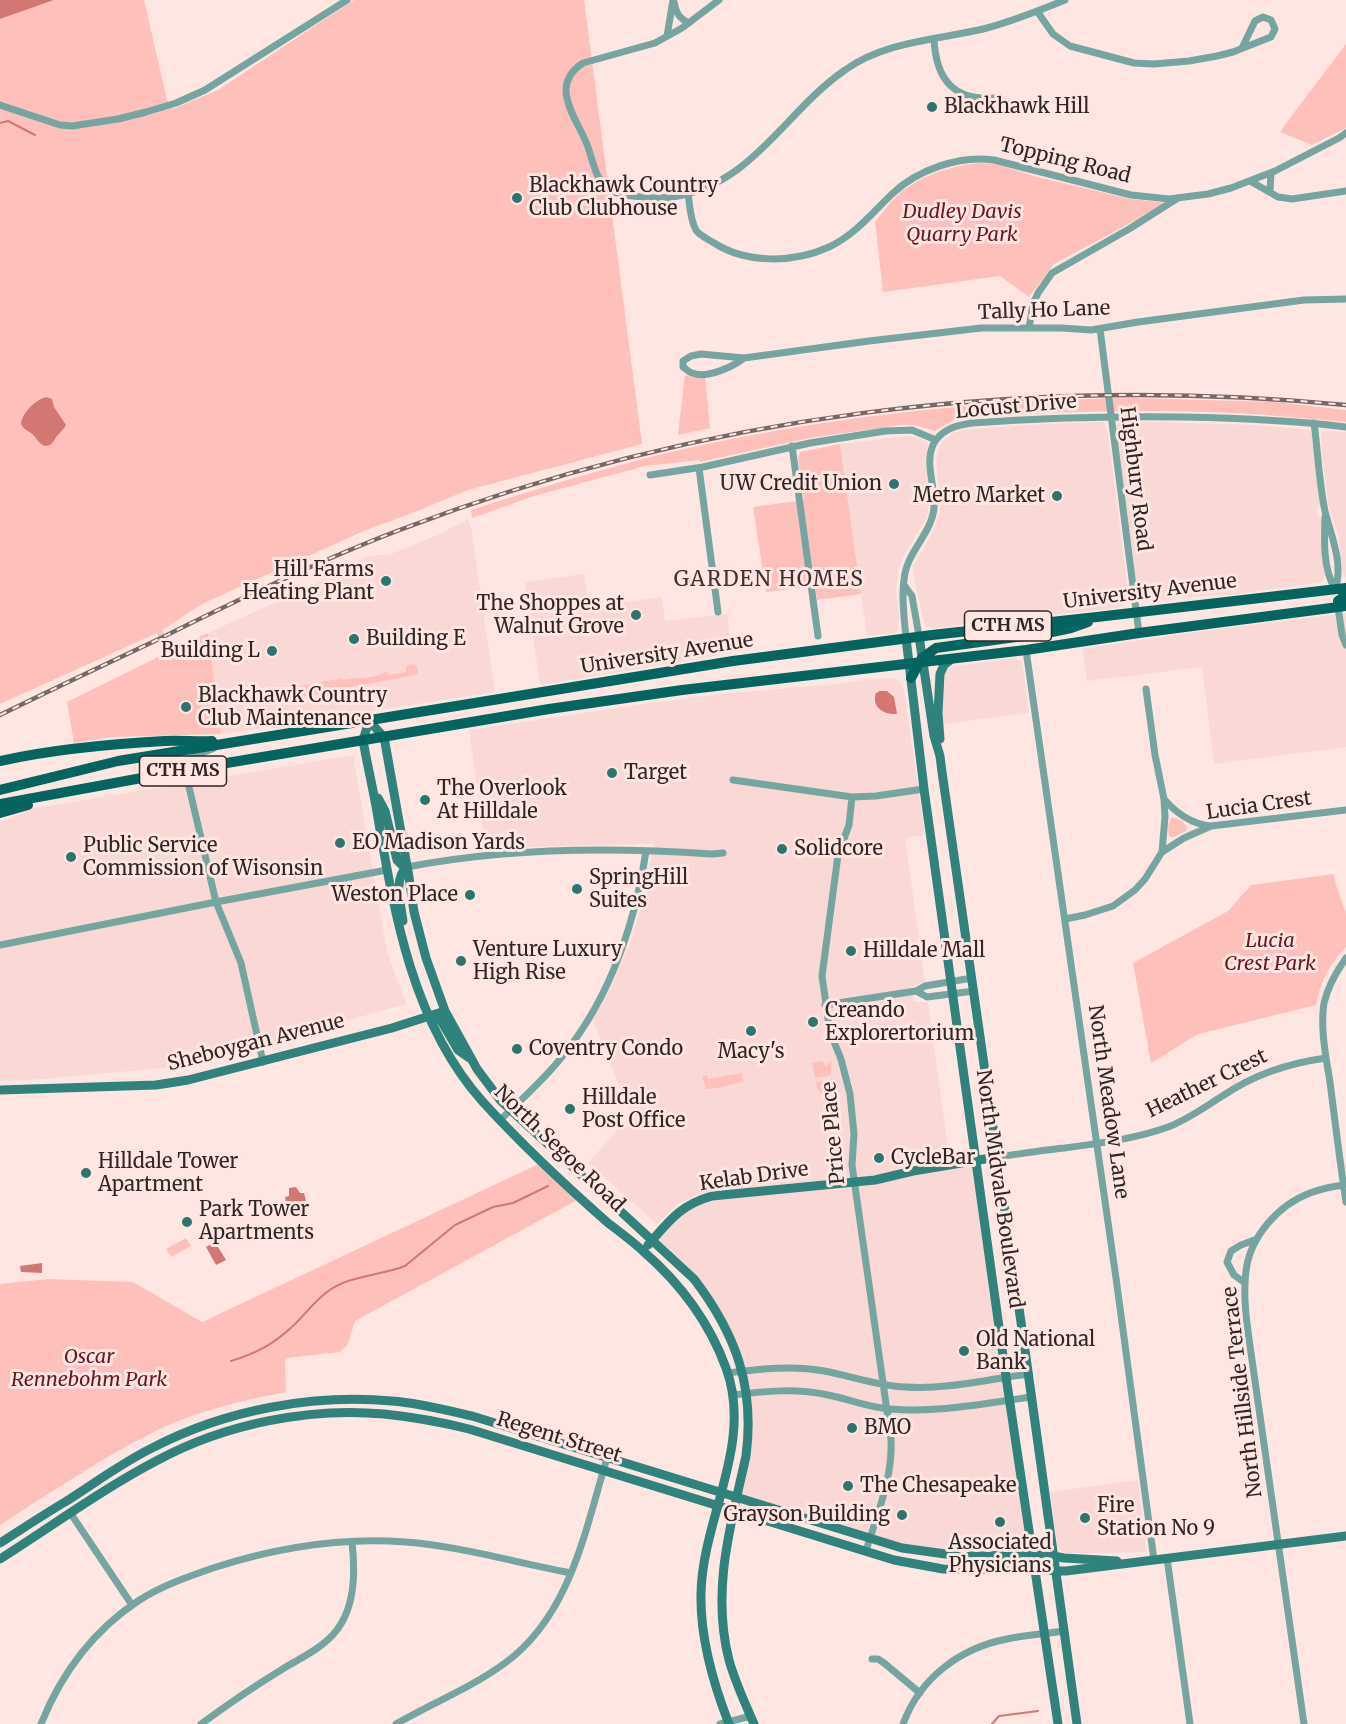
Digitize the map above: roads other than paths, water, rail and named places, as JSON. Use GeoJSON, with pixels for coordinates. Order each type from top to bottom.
{"type":"FeatureCollection","features":[{"type":"Feature","properties":{"kind":"main road","name":"University Avenue"},"geometry":{"type":"LineString","coordinates":[[0,790],[138,758],[733,661],[919,636],[1340,589]]}},
{"type":"Feature","properties":{"kind":"main road"},"geometry":{"type":"LineString","coordinates":[[1301,612],[1332,599],[1340,589]]}},
{"type":"Feature","properties":{"kind":"main road"},"geometry":{"type":"LineString","coordinates":[[1342,606],[1338,601],[1346,595]]}},
{"type":"Feature","properties":{"kind":"main road","name":"University Avenue"},"geometry":{"type":"LineString","coordinates":[[0,804],[185,770],[601,701],[1026,650],[1342,606]]}},
{"type":"Feature","properties":{"kind":"main road"},"geometry":{"type":"LineString","coordinates":[[911,678],[918,662],[931,651],[944,646],[1052,632],[1077,626],[1098,617]]}},
{"type":"Feature","properties":{"kind":"main road"},"geometry":{"type":"LineString","coordinates":[[0,761],[111,745],[219,740],[322,729]]}},
{"type":"Feature","properties":{"kind":"main road"},"geometry":{"type":"LineString","coordinates":[[0,813],[62,793]]}},
{"type":"Feature","properties":{"kind":"street"},"geometry":{"type":"LineString","coordinates":[[0,105],[60,125],[72,126],[118,120],[176,103],[205,90],[347,0]]}},
{"type":"Feature","properties":{"kind":"street"},"geometry":{"type":"LineString","coordinates":[[673,0],[680,18],[689,23]]}},
{"type":"Feature","properties":{"kind":"street"},"geometry":{"type":"LineString","coordinates":[[667,36],[673,0]]}},
{"type":"Feature","properties":{"kind":"street"},"geometry":{"type":"LineString","coordinates":[[719,0],[689,23],[654,43],[583,63],[575,68],[568,78],[566,93],[568,106],[587,144],[594,167],[602,183],[611,192],[632,196],[670,197],[703,189],[730,175],[751,160],[821,88],[846,69],[878,52],[1003,24],[1065,0]]}},
{"type":"Feature","properties":{"kind":"street"},"geometry":{"type":"LineString","coordinates":[[1037,11],[1053,34],[1070,46],[1146,64],[1189,61],[1224,55],[1271,37],[1275,29],[1271,20],[1263,17],[1255,21],[1242,48]]}},
{"type":"Feature","properties":{"kind":"street"},"geometry":{"type":"LineString","coordinates":[[934,39],[938,65],[951,87],[964,95],[976,98],[995,98]]}},
{"type":"Feature","properties":{"kind":"street"},"geometry":{"type":"LineString","coordinates":[[1029,328],[1033,304],[1052,273],[1178,198],[1214,193],[1271,173],[1339,138],[1346,132]]}},
{"type":"Feature","properties":{"kind":"street","name":"Topping Road"},"geometry":{"type":"LineString","coordinates":[[687,194],[693,224],[700,235],[719,246],[762,259],[802,256],[828,248],[848,237],[893,193],[911,180],[935,168],[961,161],[994,160],[1131,195],[1178,198]]}},
{"type":"Feature","properties":{"kind":"street"},"geometry":{"type":"LineString","coordinates":[[1270,191],[1271,173]]}},
{"type":"Feature","properties":{"kind":"street"},"geometry":{"type":"LineString","coordinates":[[1250,181],[1278,197],[1292,199],[1346,191]]}},
{"type":"Feature","properties":{"kind":"street","name":"Tally Ho Lane"},"geometry":{"type":"LineString","coordinates":[[744,358],[734,365],[703,375],[692,373],[683,367],[683,361],[691,356],[717,355],[744,358],[981,328],[1100,329],[1304,300],[1346,299]]}},
{"type":"Feature","properties":{"kind":"street","name":"Highbury Road"},"geometry":{"type":"LineString","coordinates":[[1100,329],[1139,633]]}},
{"type":"Feature","properties":{"kind":"street","name":"Locust Drive"},"geometry":{"type":"LineString","coordinates":[[650,475],[699,468],[792,446],[852,436],[902,430],[920,432],[936,440],[946,430],[972,423],[1111,416],[1243,418],[1346,427]]}},
{"type":"Feature","properties":{"kind":"street"},"geometry":{"type":"LineString","coordinates":[[1314,423],[1325,511],[1333,538],[1340,589]]}},
{"type":"Feature","properties":{"kind":"street"},"geometry":{"type":"LineString","coordinates":[[906,638],[904,585],[907,566],[934,512],[930,459],[936,440]]}},
{"type":"Feature","properties":{"kind":"street"},"geometry":{"type":"LineString","coordinates":[[792,446],[818,636]]}},
{"type":"Feature","properties":{"kind":"street"},"geometry":{"type":"LineString","coordinates":[[699,468],[718,612]]}},
{"type":"Feature","properties":{"kind":"street"},"geometry":{"type":"LineString","coordinates":[[904,585],[912,596],[919,636]]}},
{"type":"Feature","properties":{"kind":"street"},"geometry":{"type":"LineString","coordinates":[[1342,606],[1342,635],[1346,645]]}},
{"type":"Feature","properties":{"kind":"street","name":"North Midvale Boulevard"},"geometry":{"type":"LineString","coordinates":[[918,662],[919,636]]}},
{"type":"Feature","properties":{"kind":"street","name":"North Midvale Boulevard"},"geometry":{"type":"LineString","coordinates":[[906,638],[918,662],[940,756],[1077,1724]]}},
{"type":"Feature","properties":{"kind":"street","name":"North Meadow Lane"},"geometry":{"type":"LineString","coordinates":[[1026,650],[1154,1560]]}},
{"type":"Feature","properties":{"kind":"street"},"geometry":{"type":"LineString","coordinates":[[940,756],[938,713],[940,674],[944,665],[952,659]]}},
{"type":"Feature","properties":{"kind":"street","name":"North Midvale Boulevard"},"geometry":{"type":"LineString","coordinates":[[911,678],[924,789],[1006,1377],[1058,1724]]}},
{"type":"Feature","properties":{"kind":"street"},"geometry":{"type":"LineString","coordinates":[[1146,689],[1164,799],[1162,852]]}},
{"type":"Feature","properties":{"kind":"street"},"geometry":{"type":"LineString","coordinates":[[369,721],[384,736]]}},
{"type":"Feature","properties":{"kind":"street","name":"North Segoe Road"},"geometry":{"type":"LineString","coordinates":[[369,721],[363,740],[395,911],[428,1017],[457,1068],[482,1101],[536,1156],[674,1280],[696,1308],[713,1338],[728,1373],[733,1395],[734,1428],[731,1453],[704,1562],[700,1592],[708,1662],[726,1723]]}},
{"type":"Feature","properties":{"kind":"street","name":"North Segoe Road"},"geometry":{"type":"LineString","coordinates":[[384,736],[419,933],[445,1011],[477,1069],[501,1101],[694,1279],[726,1326],[742,1371],[746,1393],[748,1439],[747,1456],[721,1583],[723,1620],[729,1660],[753,1720]]}},
{"type":"Feature","properties":{"kind":"street"},"geometry":{"type":"LineString","coordinates":[[219,746],[189,758],[185,770],[216,902],[241,963],[263,1062]]}},
{"type":"Feature","properties":{"kind":"street"},"geometry":{"type":"LineString","coordinates":[[138,758],[172,762],[181,765],[185,770]]}},
{"type":"Feature","properties":{"kind":"street"},"geometry":{"type":"LineString","coordinates":[[733,780],[852,796],[876,796],[924,789]]}},
{"type":"Feature","properties":{"kind":"street"},"geometry":{"type":"LineString","coordinates":[[373,788],[385,811],[397,860],[402,866],[407,867]]}},
{"type":"Feature","properties":{"kind":"street","name":"Price Place"},"geometry":{"type":"LineString","coordinates":[[852,796],[849,825],[838,855],[822,968],[830,1032],[841,1059],[850,1094],[854,1134],[852,1165],[891,1439],[889,1478],[866,1551]]}},
{"type":"Feature","properties":{"kind":"street"},"geometry":{"type":"LineString","coordinates":[[1164,799],[1192,822],[1211,826]]}},
{"type":"Feature","properties":{"kind":"street","name":"Lucia Crest"},"geometry":{"type":"LineString","coordinates":[[1065,919],[1099,912],[1124,899],[1144,879],[1162,852],[1184,838],[1211,826],[1346,810]]}},
{"type":"Feature","properties":{"kind":"street"},"geometry":{"type":"LineString","coordinates":[[406,948],[399,878],[402,870],[407,867],[456,859],[537,851],[723,853]]}},
{"type":"Feature","properties":{"kind":"street"},"geometry":{"type":"LineString","coordinates":[[500,1120],[555,1065],[582,1028],[601,996],[618,961],[627,935],[638,896],[646,851]]}},
{"type":"Feature","properties":{"kind":"street"},"geometry":{"type":"LineString","coordinates":[[0,945],[387,870]]}},
{"type":"Feature","properties":{"kind":"street"},"geometry":{"type":"LineString","coordinates":[[1346,958],[1330,984],[1323,1019],[1326,1059],[1346,1202]]}},
{"type":"Feature","properties":{"kind":"street"},"geometry":{"type":"LineString","coordinates":[[825,1005],[916,991],[925,986],[972,978]]}},
{"type":"Feature","properties":{"kind":"street"},"geometry":{"type":"LineString","coordinates":[[916,991],[927,997],[974,991]]}},
{"type":"Feature","properties":{"kind":"street","name":"Sheboygan Avenue"},"geometry":{"type":"LineString","coordinates":[[0,1090],[167,1084],[211,1076],[445,1011]]}},
{"type":"Feature","properties":{"kind":"street"},"geometry":{"type":"LineString","coordinates":[[428,1017],[440,1019],[458,1050],[472,1060]]}},
{"type":"Feature","properties":{"kind":"street","name":"Heather Crest"},"geometry":{"type":"LineString","coordinates":[[855,1182],[883,1179],[913,1171],[997,1157],[1139,1136],[1166,1128],[1193,1115],[1224,1094],[1258,1076],[1304,1061],[1326,1059]]}},
{"type":"Feature","properties":{"kind":"street","name":"Kelab Drive"},"geometry":{"type":"LineString","coordinates":[[643,1251],[672,1217],[699,1200],[855,1182]]}},
{"type":"Feature","properties":{"kind":"street","name":"North Hillside Terrace"},"geometry":{"type":"LineString","coordinates":[[1304,1724],[1253,1367],[1245,1283],[1250,1256],[1257,1239],[1275,1215],[1310,1193],[1345,1185]]}},
{"type":"Feature","properties":{"kind":"street"},"geometry":{"type":"LineString","coordinates":[[1245,1283],[1234,1275],[1227,1263],[1231,1251],[1257,1239]]}},
{"type":"Feature","properties":{"kind":"street"},"geometry":{"type":"LineString","coordinates":[[728,1373],[798,1368],[824,1371],[884,1385],[931,1388],[1029,1374]]}},
{"type":"Feature","properties":{"kind":"street"},"geometry":{"type":"LineString","coordinates":[[733,1395],[773,1390],[817,1392],[887,1409],[946,1409],[1032,1397]]}},
{"type":"Feature","properties":{"kind":"street","name":"Regent Street"},"geometry":{"type":"LineString","coordinates":[[0,1543],[130,1459],[188,1432],[239,1414],[277,1406],[320,1401],[392,1401],[434,1407],[472,1416],[902,1548],[960,1556],[1033,1552],[1064,1558],[1131,1562]]}},
{"type":"Feature","properties":{"kind":"street","name":"Regent Street"},"geometry":{"type":"LineString","coordinates":[[0,1559],[167,1455],[220,1434],[261,1423],[321,1414],[382,1414],[430,1420],[469,1429],[894,1560],[943,1569],[1035,1567],[1055,1571],[1088,1569],[1346,1536]]}},
{"type":"Feature","properties":{"kind":"street"},"geometry":{"type":"LineString","coordinates":[[396,1724],[510,1660],[542,1627],[571,1574],[608,1458]]}},
{"type":"Feature","properties":{"kind":"street"},"geometry":{"type":"LineString","coordinates":[[64,1502],[132,1605]]}},
{"type":"Feature","properties":{"kind":"street"},"geometry":{"type":"LineString","coordinates":[[201,1724],[231,1702],[323,1644],[334,1633],[346,1615],[353,1591],[352,1542]]}},
{"type":"Feature","properties":{"kind":"street"},"geometry":{"type":"LineString","coordinates":[[41,1724],[54,1694],[70,1668],[88,1645],[132,1605],[165,1586],[189,1576],[249,1557],[313,1544],[405,1542],[442,1546],[571,1574]]}},
{"type":"Feature","properties":{"kind":"street"},"geometry":{"type":"LineString","coordinates":[[1167,1558],[1190,1724]]}},
{"type":"Feature","properties":{"kind":"street"},"geometry":{"type":"LineString","coordinates":[[903,1724],[913,1702],[939,1671],[965,1653],[1008,1638],[1064,1631]]}},
{"type":"Feature","properties":{"kind":"street"},"geometry":{"type":"LineString","coordinates":[[872,1659],[884,1662],[920,1693]]}},
{"type":"Feature","properties":{"kind":"street"},"geometry":{"type":"LineString","coordinates":[[726,1723],[753,1720]]}},
{"type":"Feature","properties":{"kind":"waterway"},"geometry":{"type":"LineString","coordinates":[[0,123],[8,121],[35,135]]}},
{"type":"Feature","properties":{"kind":"waterway"},"geometry":{"type":"LineString","coordinates":[[231,1361],[272,1343],[294,1325],[318,1299],[336,1286],[405,1266],[455,1225],[493,1207],[513,1203],[548,1186]]}},
{"type":"Feature","properties":{"kind":"waterway"},"geometry":{"type":"LineString","coordinates":[[992,1724],[999,1716],[1038,1711]]}},
{"type":"Feature","properties":{"kind":"railway"},"geometry":{"type":"LineString","coordinates":[[0,715],[247,596],[367,543],[511,491],[627,458],[745,432],[864,413],[984,401],[1104,395],[1225,397],[1346,405]]}},
{"type":"Feature","properties":{"kind":"place","name":"Blackhawk Hill"},"geometry":{"type":"Point","coordinates":[932,107]}},
{"type":"Feature","properties":{"kind":"place","name":"Blackhawk Country Club Clubhouse"},"geometry":{"type":"Point","coordinates":[517,198]}},
{"type":"Feature","properties":{"kind":"place","name":"UW Credit Union"},"geometry":{"type":"Point","coordinates":[894,484]}},
{"type":"Feature","properties":{"kind":"place","name":"Metro Market"},"geometry":{"type":"Point","coordinates":[1057,496]}},
{"type":"Feature","properties":{"kind":"place","name":"Hill Farms Heating Plant"},"geometry":{"type":"Point","coordinates":[386,581]}},
{"type":"Feature","properties":{"kind":"place","name":"The Shoppes at Walnut Grove"},"geometry":{"type":"Point","coordinates":[636,615]}},
{"type":"Feature","properties":{"kind":"place","name":"Building E"},"geometry":{"type":"Point","coordinates":[354,639]}},
{"type":"Feature","properties":{"kind":"place","name":"Building L"},"geometry":{"type":"Point","coordinates":[272,651]}},
{"type":"Feature","properties":{"kind":"place","name":"Blackhawk Country Club Maintenance"},"geometry":{"type":"Point","coordinates":[186,707]}},
{"type":"Feature","properties":{"kind":"place","name":"Target"},"geometry":{"type":"Point","coordinates":[612,773]}},
{"type":"Feature","properties":{"kind":"place","name":"The Overlook At Hilldale"},"geometry":{"type":"Point","coordinates":[425,800]}},
{"type":"Feature","properties":{"kind":"place","name":"EO Madison Yards"},"geometry":{"type":"Point","coordinates":[340,843]}},
{"type":"Feature","properties":{"kind":"place","name":"Solidcore"},"geometry":{"type":"Point","coordinates":[782,849]}},
{"type":"Feature","properties":{"kind":"place","name":"Public Service Commission of Wisonsin"},"geometry":{"type":"Point","coordinates":[71,857]}},
{"type":"Feature","properties":{"kind":"place","name":"SpringHill Suites"},"geometry":{"type":"Point","coordinates":[577,889]}},
{"type":"Feature","properties":{"kind":"place","name":"Weston Place"},"geometry":{"type":"Point","coordinates":[470,895]}},
{"type":"Feature","properties":{"kind":"place","name":"Hilldale Mall"},"geometry":{"type":"Point","coordinates":[851,951]}},
{"type":"Feature","properties":{"kind":"place","name":"Venture Luxury High Rise"},"geometry":{"type":"Point","coordinates":[461,961]}},
{"type":"Feature","properties":{"kind":"place","name":"Creando Explorertorium"},"geometry":{"type":"Point","coordinates":[813,1022]}},
{"type":"Feature","properties":{"kind":"place","name":"Macy's"},"geometry":{"type":"Point","coordinates":[751,1031]}},
{"type":"Feature","properties":{"kind":"place","name":"Coventry Condo"},"geometry":{"type":"Point","coordinates":[517,1049]}},
{"type":"Feature","properties":{"kind":"place","name":"Hilldale Post Office"},"geometry":{"type":"Point","coordinates":[570,1109]}},
{"type":"Feature","properties":{"kind":"place","name":"CycleBar"},"geometry":{"type":"Point","coordinates":[879,1158]}},
{"type":"Feature","properties":{"kind":"place","name":"Hilldale Tower Apartment"},"geometry":{"type":"Point","coordinates":[86,1173]}},
{"type":"Feature","properties":{"kind":"place","name":"Park Tower Apartments"},"geometry":{"type":"Point","coordinates":[187,1222]}},
{"type":"Feature","properties":{"kind":"place","name":"Old National Bank"},"geometry":{"type":"Point","coordinates":[964,1351]}},
{"type":"Feature","properties":{"kind":"place","name":"BMO"},"geometry":{"type":"Point","coordinates":[852,1428]}},
{"type":"Feature","properties":{"kind":"place","name":"The Chesapeake"},"geometry":{"type":"Point","coordinates":[848,1486]}},
{"type":"Feature","properties":{"kind":"place","name":"Grayson Building"},"geometry":{"type":"Point","coordinates":[902,1515]}},
{"type":"Feature","properties":{"kind":"place","name":"Fire Station No 9"},"geometry":{"type":"Point","coordinates":[1085,1518]}},
{"type":"Feature","properties":{"kind":"place","name":"Associated Physicians"},"geometry":{"type":"Point","coordinates":[1000,1522]}},
{"type":"Feature","properties":{"kind":"district","name":"GARDEN HOMES"},"geometry":{"type":"Point","coordinates":[769,580]}},
{"type":"Feature","properties":{"kind":"park label","name":"Dudley Davis Quarry Park"},"geometry":{"type":"Point","coordinates":[962,224]}},
{"type":"Feature","properties":{"kind":"park label","name":"Lucia Crest Park"},"geometry":{"type":"Point","coordinates":[1270,952]}},
{"type":"Feature","properties":{"kind":"park label","name":"Oscar Rennebohm Park"},"geometry":{"type":"Point","coordinates":[89,1368]}}]}
